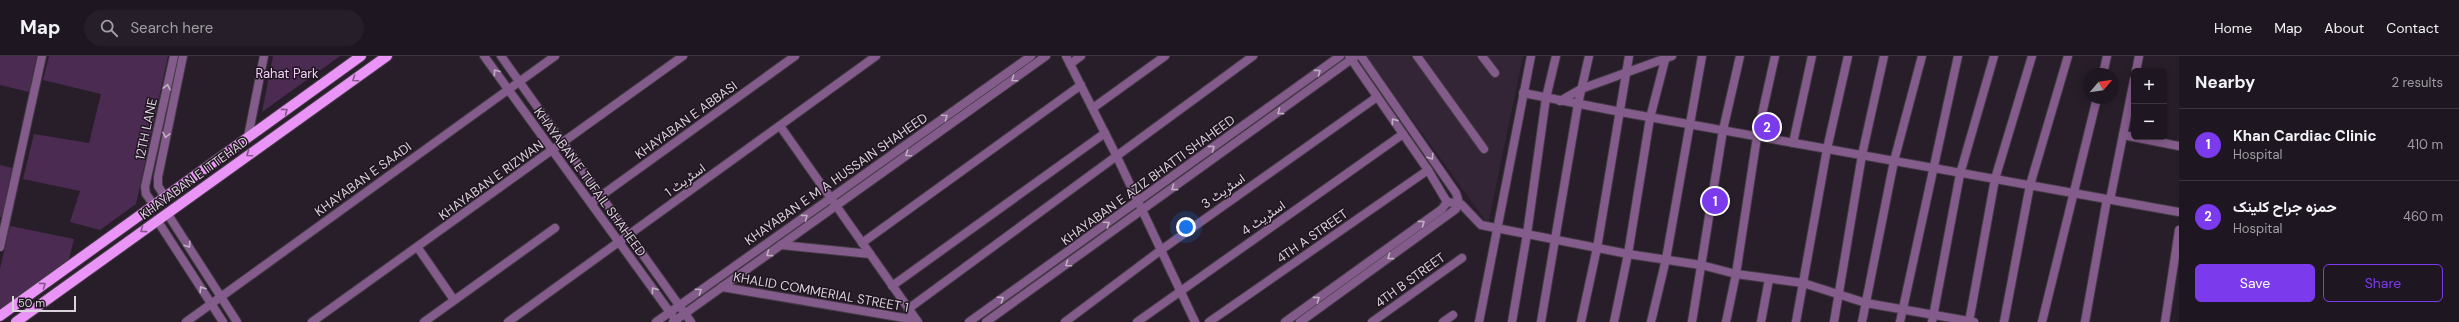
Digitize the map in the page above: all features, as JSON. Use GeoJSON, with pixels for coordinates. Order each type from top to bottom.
{"type":"FeatureCollection","features":[{"type":"Feature","properties":{"kind":"main road","name":"KHAYABAN E ITTEHAD"},"geometry":{"type":"LineString","coordinates":[[0,316],[361,56]]}},
{"type":"Feature","properties":{"kind":"main road","name":"KHAYABAN E ITTEHAD"},"geometry":{"type":"LineString","coordinates":[[16,322],[387,56]]}},
{"type":"Feature","properties":{"kind":"street"},"geometry":{"type":"LineString","coordinates":[[0,247],[42,56]]}},
{"type":"Feature","properties":{"kind":"street","name":"12TH LANE"},"geometry":{"type":"LineString","coordinates":[[154,205],[146,194],[145,187],[174,56]]}},
{"type":"Feature","properties":{"kind":"street","name":"12TH LANE"},"geometry":{"type":"LineString","coordinates":[[165,197],[158,186],[158,177],[183,56]]}},
{"type":"Feature","properties":{"kind":"street"},"geometry":{"type":"LineString","coordinates":[[248,137],[264,56]]}},
{"type":"Feature","properties":{"kind":"street","name":"KHAYABAN E TUFAIL SHAHEED"},"geometry":{"type":"LineString","coordinates":[[484,56],[670,312],[675,321]]}},
{"type":"Feature","properties":{"kind":"street","name":"KHAYABAN E TUFAIL SHAHEED"},"geometry":{"type":"LineString","coordinates":[[501,56],[691,322]]}},
{"type":"Feature","properties":{"kind":"street","name":"KHAYABAN E SAADI"},"geometry":{"type":"LineString","coordinates":[[186,322],[556,56]]}},
{"type":"Feature","properties":{"kind":"street","name":"KHAYABAN E RIZWAN"},"geometry":{"type":"LineString","coordinates":[[312,322],[418,248],[683,56]]}},
{"type":"Feature","properties":{"kind":"street","name":"KHAYABAN E ABBASI"},"geometry":{"type":"LineString","coordinates":[[592,204],[795,56]]}},
{"type":"Feature","properties":{"kind":"street","name":"اسٹریٹ 1"},"geometry":{"type":"LineString","coordinates":[[508,322],[618,241],[876,56]]}},
{"type":"Feature","properties":{"kind":"street","name":"KHAYABAN E M A HUSSAIN SHAHEED"},"geometry":{"type":"LineString","coordinates":[[656,322],[1031,56]]}},
{"type":"Feature","properties":{"kind":"street","name":"KHAYABAN E M A HUSSAIN SHAHEED"},"geometry":{"type":"LineString","coordinates":[[675,321],[1046,56]]}},
{"type":"Feature","properties":{"kind":"street"},"geometry":{"type":"LineString","coordinates":[[1066,56],[1117,157],[1195,322]]}},
{"type":"Feature","properties":{"kind":"street"},"geometry":{"type":"LineString","coordinates":[[1070,64],[1081,56]]}},
{"type":"Feature","properties":{"kind":"street"},"geometry":{"type":"LineString","coordinates":[[1092,108],[1165,56]]}},
{"type":"Feature","properties":{"kind":"street"},"geometry":{"type":"LineString","coordinates":[[908,309],[1253,56]]}},
{"type":"Feature","properties":{"kind":"street"},"geometry":{"type":"LineString","coordinates":[[1361,56],[1456,193],[1457,206]]}},
{"type":"Feature","properties":{"kind":"street"},"geometry":{"type":"LineString","coordinates":[[1417,56],[1484,149]]}},
{"type":"Feature","properties":{"kind":"street"},"geometry":{"type":"LineString","coordinates":[[1482,56],[1495,73]]}},
{"type":"Feature","properties":{"kind":"street"},"geometry":{"type":"LineString","coordinates":[[1479,322],[1531,56]]}},
{"type":"Feature","properties":{"kind":"street"},"geometry":{"type":"LineString","coordinates":[[1512,322],[1527,234],[1546,98],[1556,56]]}},
{"type":"Feature","properties":{"kind":"street"},"geometry":{"type":"LineString","coordinates":[[1541,322],[1578,104],[1589,56]]}},
{"type":"Feature","properties":{"kind":"street"},"geometry":{"type":"LineString","coordinates":[[1581,322],[1597,248],[1620,112],[1624,73],[1629,56]]}},
{"type":"Feature","properties":{"kind":"street"},"geometry":{"type":"LineString","coordinates":[[1652,322],[1666,259],[1702,56]]}},
{"type":"Feature","properties":{"kind":"street"},"geometry":{"type":"LineString","coordinates":[[1692,322],[1723,130],[1740,56]]}},
{"type":"Feature","properties":{"kind":"street"},"geometry":{"type":"LineString","coordinates":[[1726,322],[1736,274],[1757,137],[1775,56]]}},
{"type":"Feature","properties":{"kind":"street"},"geometry":{"type":"LineString","coordinates":[[1793,143],[1812,56]]}},
{"type":"Feature","properties":{"kind":"street"},"geometry":{"type":"LineString","coordinates":[[1796,322],[1827,149],[1848,56]]}},
{"type":"Feature","properties":{"kind":"street"},"geometry":{"type":"LineString","coordinates":[[1834,322],[1862,155],[1884,56]]}},
{"type":"Feature","properties":{"kind":"street"},"geometry":{"type":"LineString","coordinates":[[1862,322],[1894,161],[1922,56]]}},
{"type":"Feature","properties":{"kind":"street"},"geometry":{"type":"LineString","coordinates":[[1900,322],[1958,56]]}},
{"type":"Feature","properties":{"kind":"street"},"geometry":{"type":"LineString","coordinates":[[1932,318],[1960,174],[1994,56]]}},
{"type":"Feature","properties":{"kind":"street"},"geometry":{"type":"LineString","coordinates":[[1352,57],[1377,97],[1428,170],[1447,202],[1457,206],[1480,225],[1628,254],[1701,265],[1736,274],[1803,283],[1866,303],[1902,309],[1932,318],[1971,322],[1995,179],[2032,56]]}},
{"type":"Feature","properties":{"kind":"street"},"geometry":{"type":"LineString","coordinates":[[2004,322],[2030,186],[2068,56]]}},
{"type":"Feature","properties":{"kind":"street"},"geometry":{"type":"LineString","coordinates":[[2104,68],[2107,56]]}},
{"type":"Feature","properties":{"kind":"street"},"geometry":{"type":"LineString","coordinates":[[2137,68],[2139,56]]}},
{"type":"Feature","properties":{"kind":"street","name":"KHAYABAN E AZIZ BHATTI SHAHEED"},"geometry":{"type":"LineString","coordinates":[[969,322],[1138,202],[1337,57]]}},
{"type":"Feature","properties":{"kind":"street","name":"KHAYABAN E AZIZ BHATTI SHAHEED"},"geometry":{"type":"LineString","coordinates":[[986,322],[1142,212],[1352,57]]}},
{"type":"Feature","properties":{"kind":"street"},"geometry":{"type":"LineString","coordinates":[[1560,101],[1581,89],[1668,57]]}},
{"type":"Feature","properties":{"kind":"street"},"geometry":{"type":"LineString","coordinates":[[1614,322],[1628,254],[1650,118],[1668,57]]}},
{"type":"Feature","properties":{"kind":"street"},"geometry":{"type":"LineString","coordinates":[[862,243],[1081,85]]}},
{"type":"Feature","properties":{"kind":"street"},"geometry":{"type":"LineString","coordinates":[[1523,92],[1560,101],[1650,118],[2179,212]]}},
{"type":"Feature","properties":{"kind":"street"},"geometry":{"type":"LineString","coordinates":[[2085,322],[2131,95]]}},
{"type":"Feature","properties":{"kind":"street","name":"اسٹریٹ 3"},"geometry":{"type":"LineString","coordinates":[[1064,322],[1160,250],[1377,97]]}},
{"type":"Feature","properties":{"kind":"street"},"geometry":{"type":"LineString","coordinates":[[2042,322],[2095,104]]}},
{"type":"Feature","properties":{"kind":"street"},"geometry":{"type":"LineString","coordinates":[[780,126],[917,321]]}},
{"type":"Feature","properties":{"kind":"street"},"geometry":{"type":"LineString","coordinates":[[892,286],[1105,133]]}},
{"type":"Feature","properties":{"kind":"street","name":"اسٹریٹ 4"},"geometry":{"type":"LineString","coordinates":[[1137,322],[1180,290],[1403,134]]}},
{"type":"Feature","properties":{"kind":"street"},"geometry":{"type":"LineString","coordinates":[[2123,135],[2179,146]]}},
{"type":"Feature","properties":{"kind":"street","name":"4TH A STREET"},"geometry":{"type":"LineString","coordinates":[[1209,322],[1428,170]]}},
{"type":"Feature","properties":{"kind":"street"},"geometry":{"type":"LineString","coordinates":[[1285,322],[1442,209],[1447,202]]}},
{"type":"Feature","properties":{"kind":"street"},"geometry":{"type":"LineString","coordinates":[[1300,322],[1457,206]]}},
{"type":"Feature","properties":{"kind":"street"},"geometry":{"type":"LineString","coordinates":[[167,213],[237,322]]}},
{"type":"Feature","properties":{"kind":"street"},"geometry":{"type":"LineString","coordinates":[[157,220],[223,322]]}},
{"type":"Feature","properties":{"kind":"street"},"geometry":{"type":"LineString","coordinates":[[424,322],[555,228]]}},
{"type":"Feature","properties":{"kind":"street"},"geometry":{"type":"LineString","coordinates":[[2165,322],[2179,230]]}},
{"type":"Feature","properties":{"kind":"street"},"geometry":{"type":"LineString","coordinates":[[781,245],[870,254]]}},
{"type":"Feature","properties":{"kind":"street"},"geometry":{"type":"LineString","coordinates":[[418,248],[454,300]]}},
{"type":"Feature","properties":{"kind":"street","name":"4TH B STREET"},"geometry":{"type":"LineString","coordinates":[[1372,322],[1462,258]]}},
{"type":"Feature","properties":{"kind":"street"},"geometry":{"type":"LineString","coordinates":[[1761,322],[1769,279]]}},
{"type":"Feature","properties":{"kind":"street","name":"KHALID COMMERIAL STREET 1"},"geometry":{"type":"LineString","coordinates":[[722,287],[917,321]]}},
{"type":"Feature","properties":{"kind":"street"},"geometry":{"type":"LineString","coordinates":[[1443,322],[1453,315]]}},
{"type":"Feature","properties":{"kind":"shaded area"},"geometry":{"type":"Polygon","coordinates":[[[1366,56],[1523,56],[1488,224],[1366,56]]]}},
{"type":"Feature","properties":{"kind":"green space"},"geometry":{"type":"Polygon","coordinates":[[[0,56],[37,56],[29,92],[0,85],[0,56]]]}},
{"type":"Feature","properties":{"kind":"green space"},"geometry":{"type":"Polygon","coordinates":[[[49,56],[168,56],[136,204],[100,230],[70,222],[80,191],[23,179],[34,134],[89,143],[101,94],[43,80],[49,56]]]}},
{"type":"Feature","properties":{"kind":"green space","name":"Rahat Park"},"geometry":{"type":"Polygon","coordinates":[[[273,56],[340,56],[262,112],[273,56]]]}},
{"type":"Feature","properties":{"kind":"green space"},"geometry":{"type":"Polygon","coordinates":[[[0,165],[12,168],[2,217],[0,217],[0,165]]]}},
{"type":"Feature","properties":{"kind":"green space"},"geometry":{"type":"Polygon","coordinates":[[[10,226],[74,239],[69,259],[0,310],[0,269],[10,226]]]}},
{"type":"Feature","properties":{"kind":"place","name":"حمزہ جراح کلینک"},"geometry":{"type":"Point","coordinates":[1767,127]}},
{"type":"Feature","properties":{"kind":"place","name":"Khan Cardiac Clinic"},"geometry":{"type":"Point","coordinates":[1715,201]}}]}
